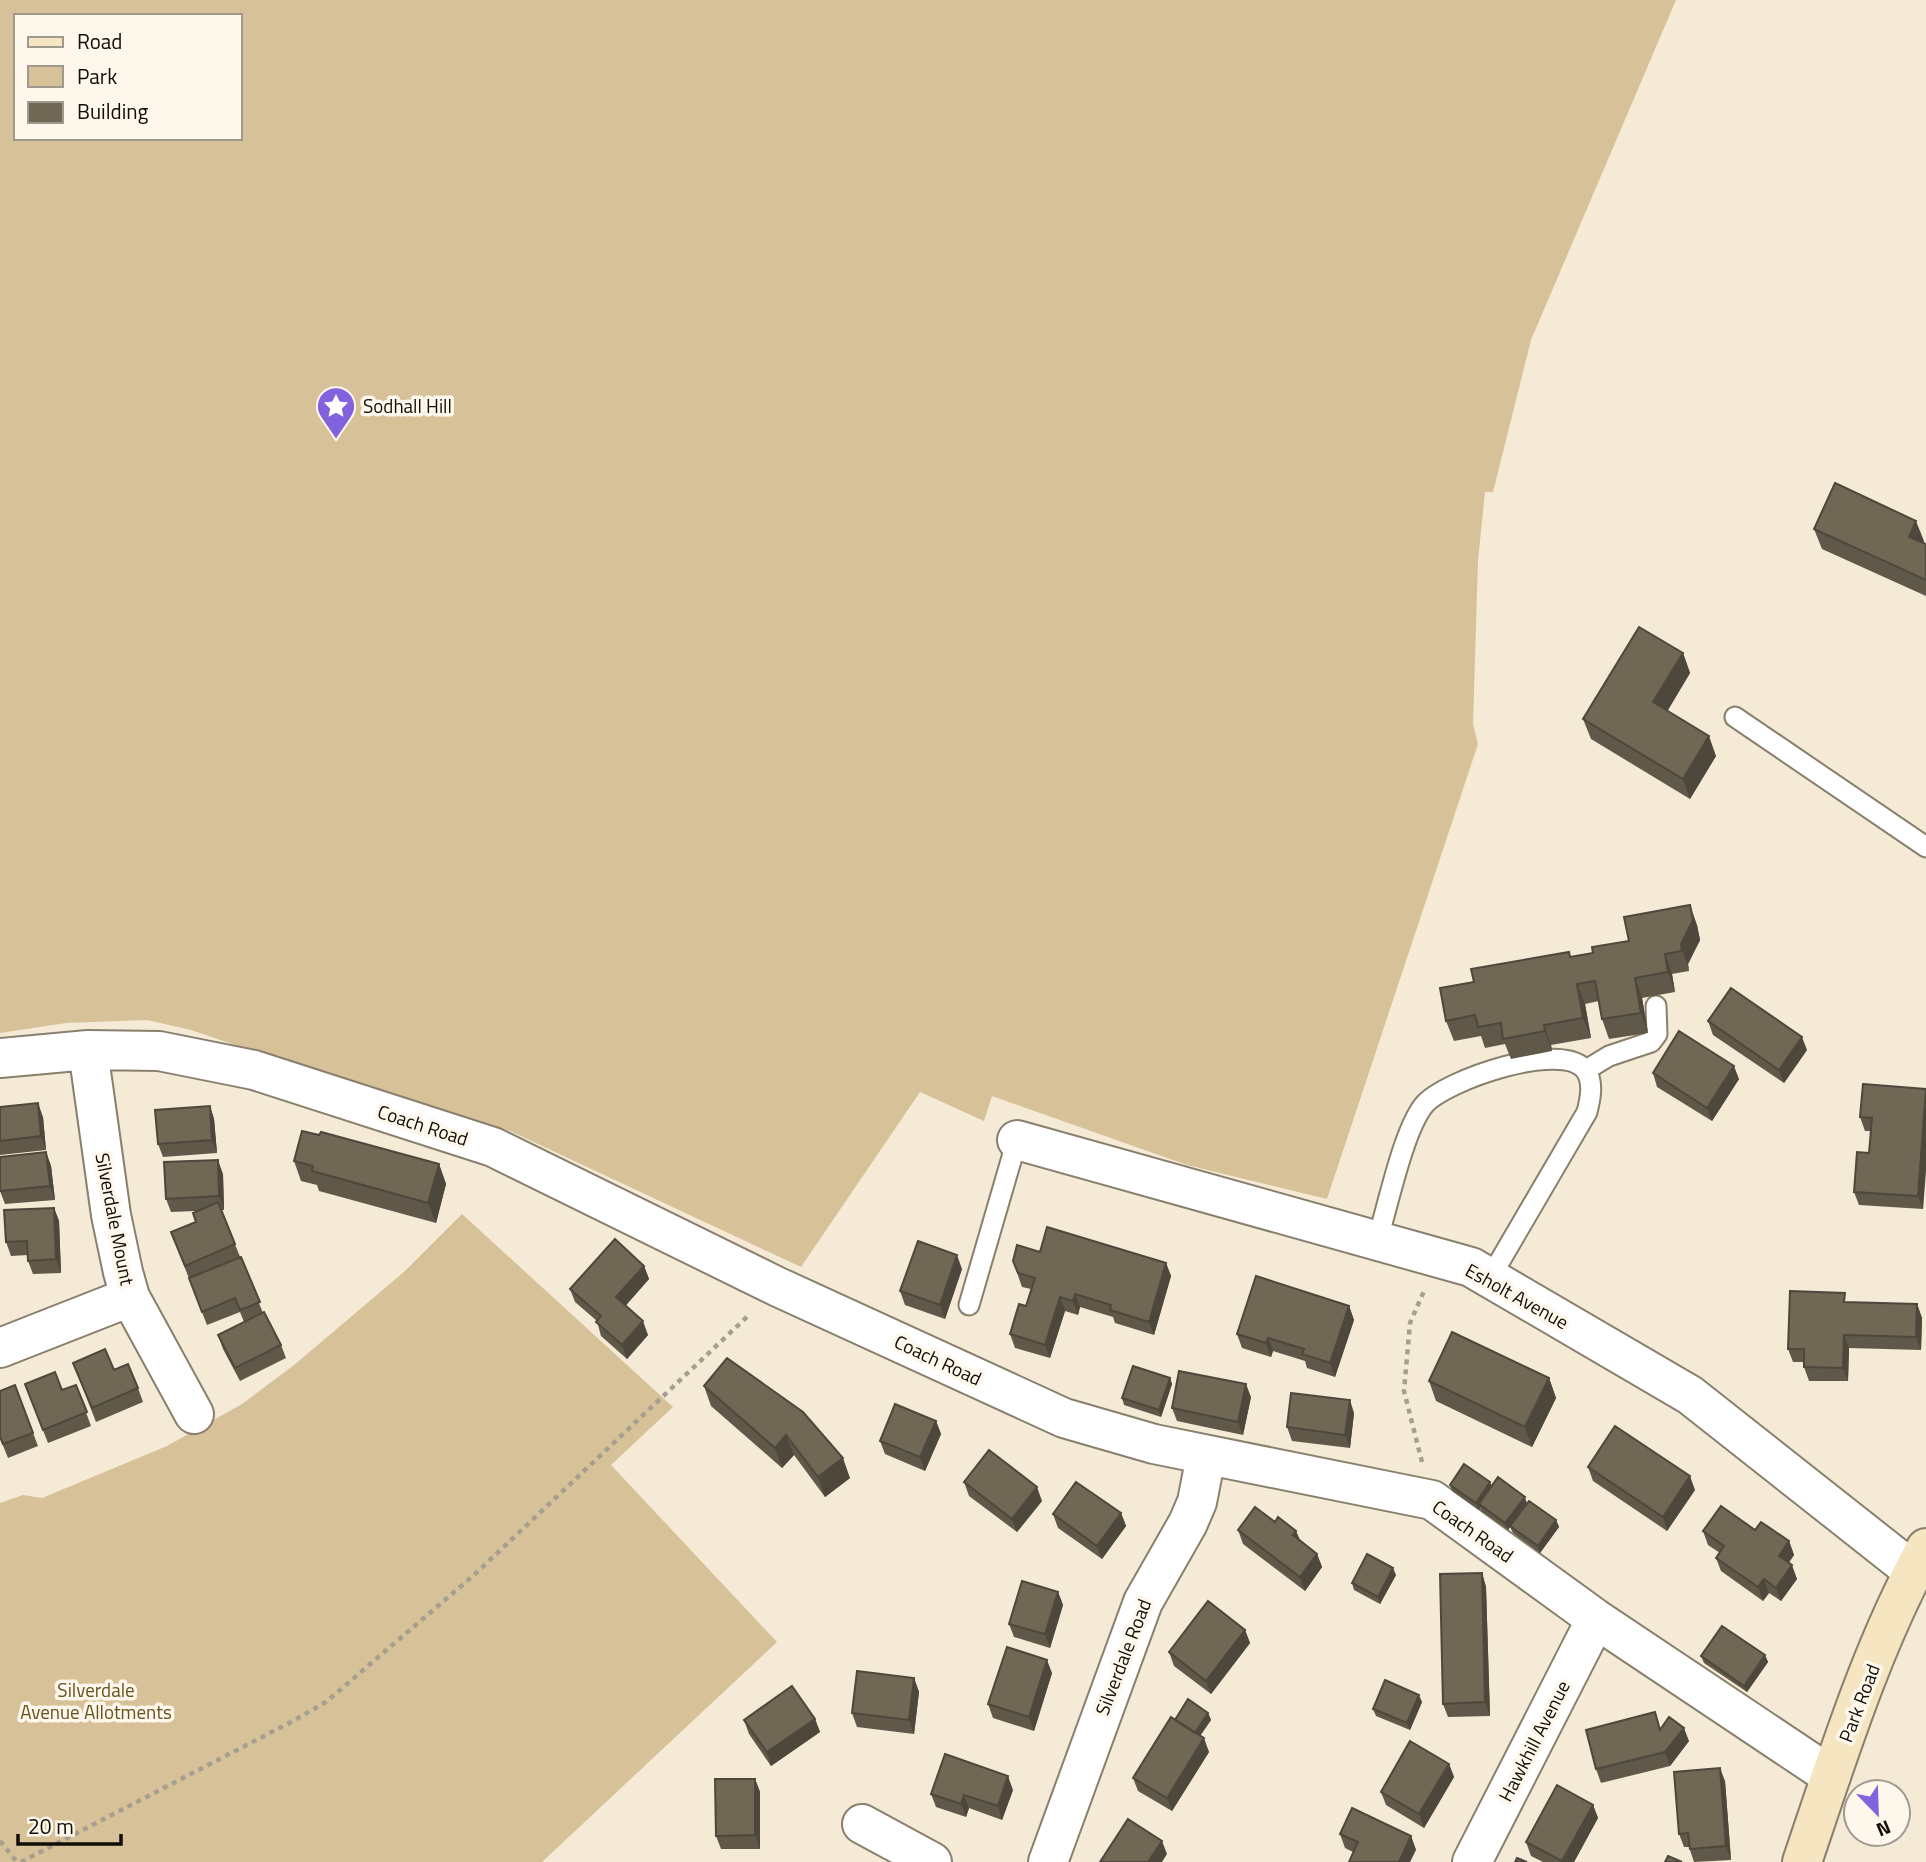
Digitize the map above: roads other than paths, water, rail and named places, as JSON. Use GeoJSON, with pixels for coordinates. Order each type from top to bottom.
{"type":"FeatureCollection","features":[{"type":"Feature","properties":{"kind":"main road","name":"Park Road"},"geometry":{"type":"LineString","coordinates":[[1802,1862],[1868,1675],[1920,1560]]}},
{"type":"Feature","properties":{"kind":"street","name":"Coach Road"},"geometry":{"type":"LineString","coordinates":[[0,1058],[88,1050],[159,1051],[254,1070],[493,1147],[778,1287],[1064,1418],[1206,1456],[1432,1500],[1596,1619],[1831,1776]]}},
{"type":"Feature","properties":{"kind":"street","name":"Silverdale Mount"},"geometry":{"type":"LineString","coordinates":[[88,1050],[111,1215],[130,1297],[194,1414]]}},
{"type":"Feature","properties":{"kind":"street","name":"Esholt Avenue"},"geometry":{"type":"LineString","coordinates":[[1017,1140],[1471,1267],[1690,1395],[1920,1560]]}},
{"type":"Feature","properties":{"kind":"street"},"geometry":{"type":"LineString","coordinates":[[0,1348],[130,1297]]}},
{"type":"Feature","properties":{"kind":"street","name":"Silverdale Road"},"geometry":{"type":"LineString","coordinates":[[1048,1862],[1143,1602],[1188,1524],[1197,1502],[1206,1456]]}},
{"type":"Feature","properties":{"kind":"street","name":"Hawkhill Avenue"},"geometry":{"type":"LineString","coordinates":[[1472,1862],[1596,1619]]}},
{"type":"Feature","properties":{"kind":"street"},"geometry":{"type":"LineString","coordinates":[[862,1824],[932,1862]]}},
{"type":"Feature","properties":{"kind":"lane"},"geometry":{"type":"LineString","coordinates":[[1735,717],[1926,847]]}},
{"type":"Feature","properties":{"kind":"lane"},"geometry":{"type":"LineString","coordinates":[[1586,1070],[1609,1056],[1651,1042],[1657,1034],[1656,1006]]}},
{"type":"Feature","properties":{"kind":"lane"},"geometry":{"type":"LineString","coordinates":[[1377,1241],[1412,1123],[1425,1104],[1442,1090],[1464,1079],[1521,1064],[1559,1058],[1575,1062],[1586,1070],[1590,1083],[1591,1097],[1587,1112],[1490,1278]]}},
{"type":"Feature","properties":{"kind":"lane"},"geometry":{"type":"LineString","coordinates":[[969,1305],[1017,1140]]}},
{"type":"Feature","properties":{"kind":"place","name":"Sodhall Hill"},"geometry":{"type":"Point","coordinates":[336,440]}},
{"type":"Feature","properties":{"kind":"park label","name":"Silverdale Avenue Allotments"},"geometry":{"type":"Point","coordinates":[96,1701]}}]}
